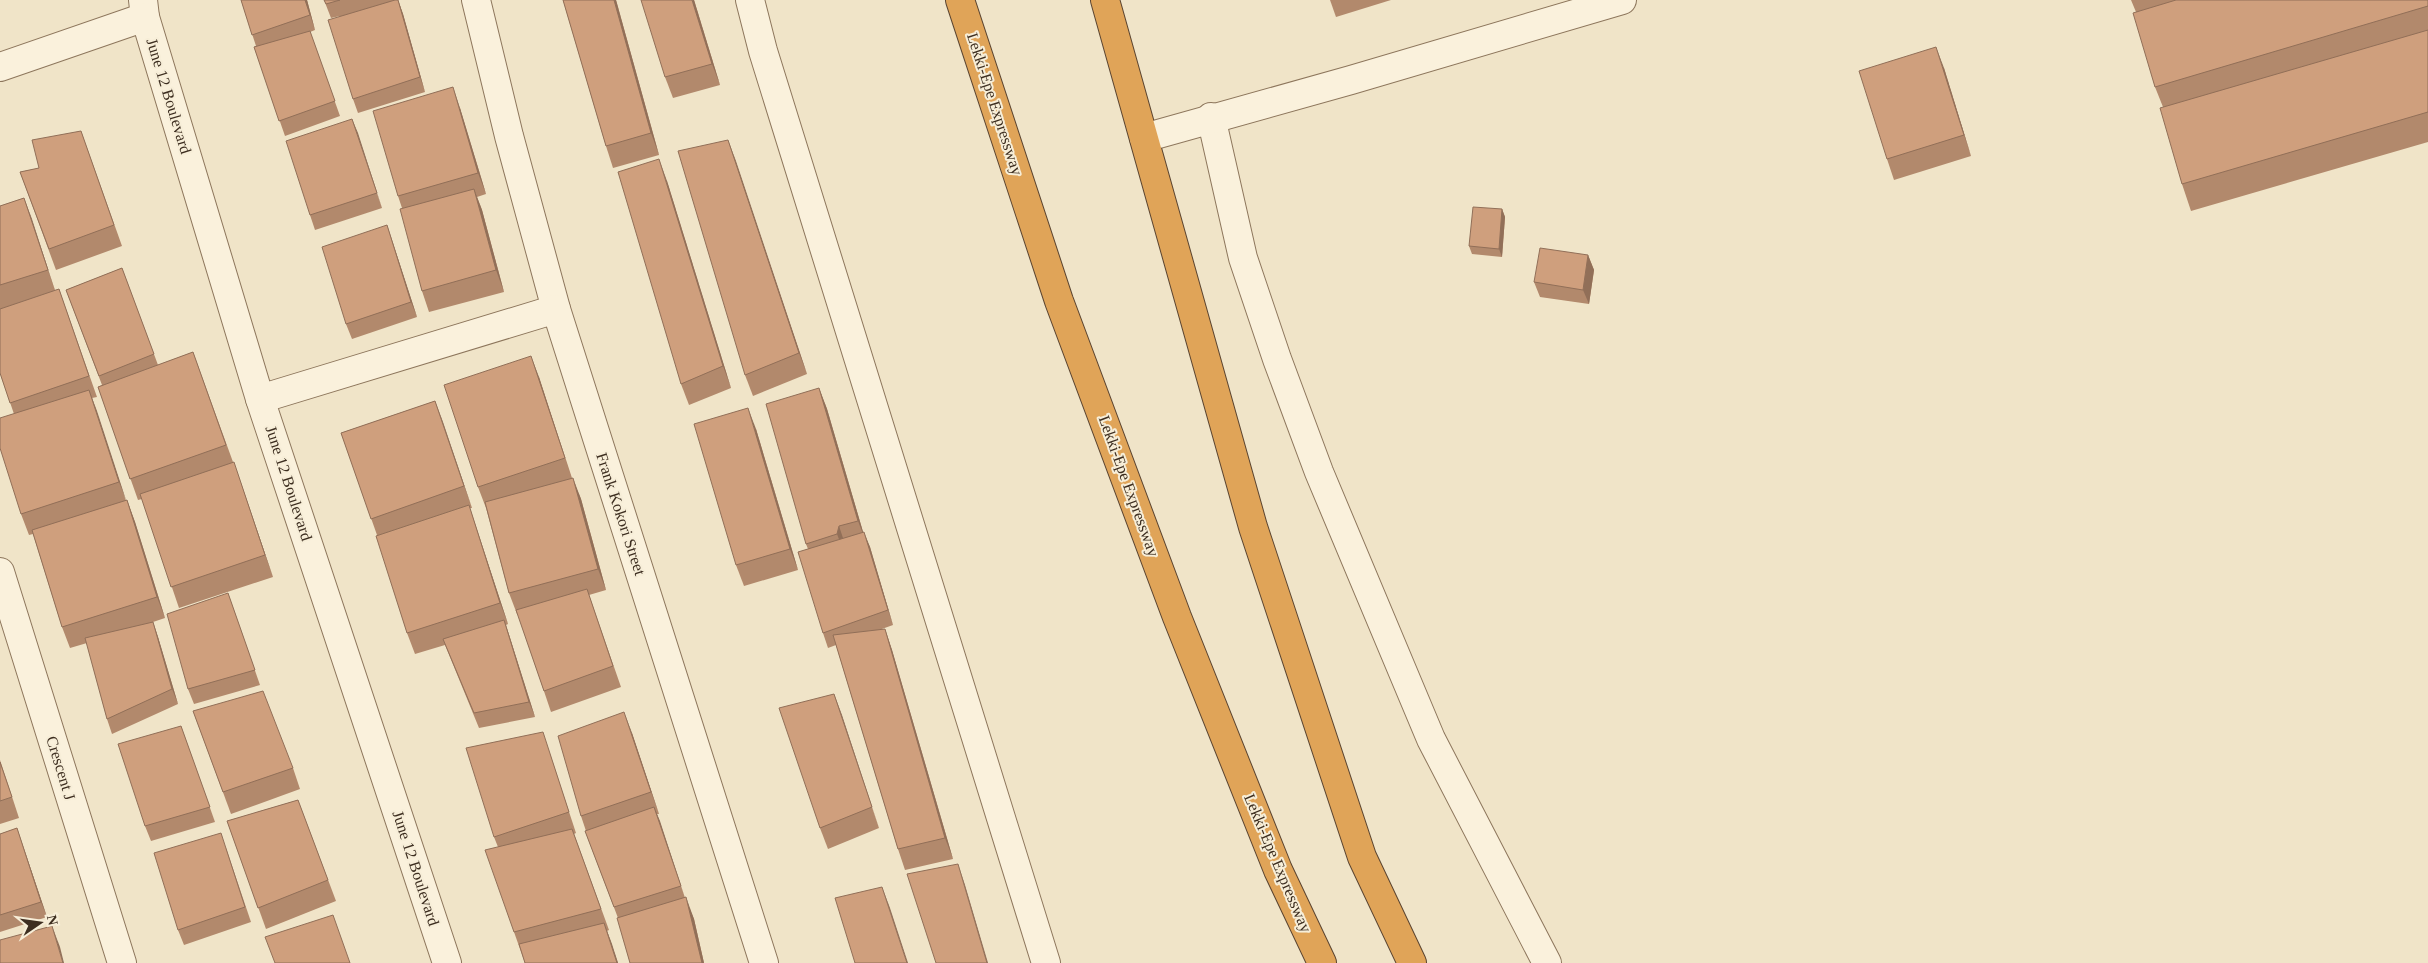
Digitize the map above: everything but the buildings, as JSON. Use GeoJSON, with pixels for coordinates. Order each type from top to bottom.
{"type":"FeatureCollection","features":[{"type":"Feature","properties":{"kind":"highway","name":"Lekki-Epe Expressway"},"geometry":{"type":"LineString","coordinates":[[960,0],[1060,301],[1174,608],[1278,870],[1322,963]]}},
{"type":"Feature","properties":{"kind":"highway"},"geometry":{"type":"LineString","coordinates":[[1086,0],[1131,93]]}},
{"type":"Feature","properties":{"kind":"highway"},"geometry":{"type":"LineString","coordinates":[[1105,0],[1253,527],[1362,857],[1412,963]]}},
{"type":"Feature","properties":{"kind":"street","name":"Frank Kokori Street"},"geometry":{"type":"LineString","coordinates":[[476,0],[490,61],[556,309],[764,963]]}},
{"type":"Feature","properties":{"kind":"street"},"geometry":{"type":"LineString","coordinates":[[750,0],[769,70],[1046,963]]}},
{"type":"Feature","properties":{"kind":"street"},"geometry":{"type":"LineString","coordinates":[[1144,138],[1211,117],[1351,80],[1622,0]]}},
{"type":"Feature","properties":{"kind":"street"},"geometry":{"type":"LineString","coordinates":[[0,67],[144,9]]}},
{"type":"Feature","properties":{"kind":"street","name":"June 12 Boulevard"},"geometry":{"type":"LineString","coordinates":[[144,9],[260,399],[447,963]]}},
{"type":"Feature","properties":{"kind":"street"},"geometry":{"type":"LineString","coordinates":[[1211,117],[1243,258],[1277,359],[1322,481],[1431,739],[1547,963]]}},
{"type":"Feature","properties":{"kind":"street"},"geometry":{"type":"LineString","coordinates":[[260,399],[556,309]]}},
{"type":"Feature","properties":{"kind":"street","name":"Crescent J"},"geometry":{"type":"LineString","coordinates":[[0,572],[122,963]]}}]}
